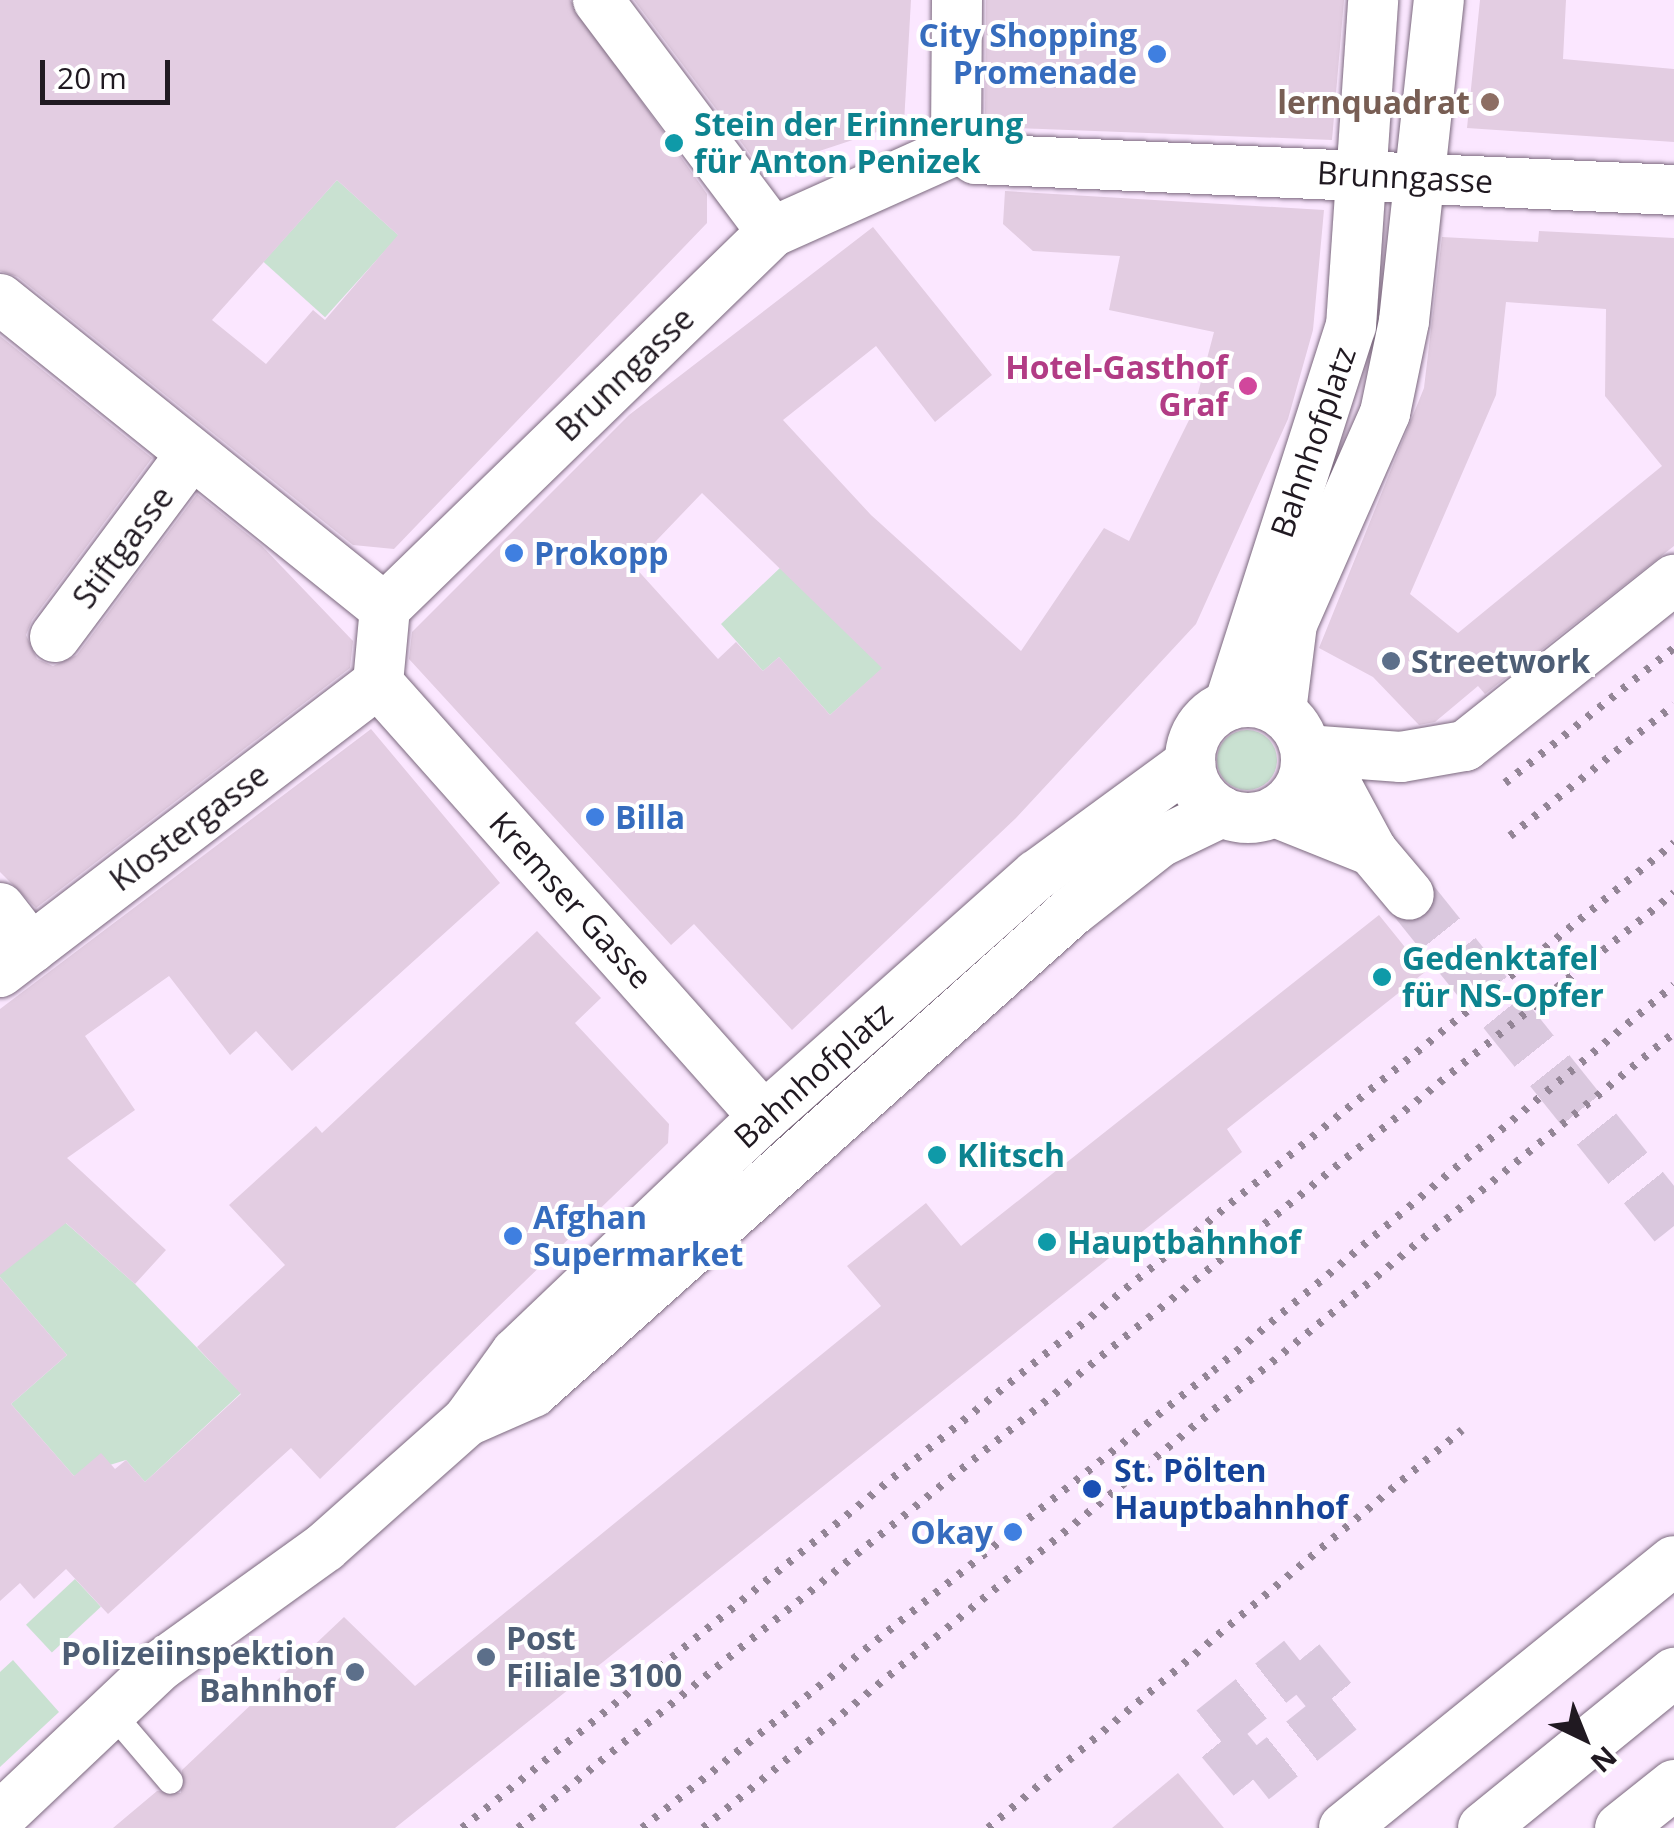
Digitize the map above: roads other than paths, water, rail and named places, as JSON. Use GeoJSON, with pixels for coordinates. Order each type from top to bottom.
{"type":"FeatureCollection","features":[{"type":"Feature","properties":{"kind":"street"},"geometry":{"type":"LineString","coordinates":[[598,0],[772,232]]}},
{"type":"Feature","properties":{"kind":"street"},"geometry":{"type":"LineString","coordinates":[[957,0],[958,139]]}},
{"type":"Feature","properties":{"kind":"street","name":"Bahnhofplatz"},"geometry":{"type":"LineString","coordinates":[[1228,705],[1352,326],[1358,172],[1373,0]]}},
{"type":"Feature","properties":{"kind":"street","name":"Bahnhofplatz"},"geometry":{"type":"LineString","coordinates":[[1298,741],[1292,624],[1385,413],[1421,180],[1440,0]]}},
{"type":"Feature","properties":{"kind":"street","name":"Brunngasse"},"geometry":{"type":"LineString","coordinates":[[385,608],[772,232],[958,139],[976,159],[1358,172],[1421,180],[1674,190]]}},
{"type":"Feature","properties":{"kind":"street"},"geometry":{"type":"LineString","coordinates":[[0,298],[190,456],[385,608],[378,683]]}},
{"type":"Feature","properties":{"kind":"street","name":"Stiftgasse"},"geometry":{"type":"LineString","coordinates":[[56,637],[190,456]]}},
{"type":"Feature","properties":{"kind":"street"},"geometry":{"type":"LineString","coordinates":[[1298,741],[1296,794],[1275,812],[1245,818],[1222,812],[1200,792],[1190,763],[1200,728],[1228,705],[1298,741],[1401,757],[1466,746],[1674,580]]}},
{"type":"Feature","properties":{"kind":"street","name":"Klostergasse"},"geometry":{"type":"LineString","coordinates":[[16,960],[378,683]]}},
{"type":"Feature","properties":{"kind":"street","name":"Kremser Gasse"},"geometry":{"type":"LineString","coordinates":[[378,683],[764,1116]]}},
{"type":"Feature","properties":{"kind":"street"},"geometry":{"type":"LineString","coordinates":[[1298,741],[1360,818],[1372,851],[1409,895]]}},
{"type":"Feature","properties":{"kind":"street","name":"Bahnhofplatz"},"geometry":{"type":"LineString","coordinates":[[0,1818],[218,1616],[324,1547],[467,1421],[516,1353],[764,1116],[1036,875],[1190,763]]}},
{"type":"Feature","properties":{"kind":"street","name":"Bahnhofplatz"},"geometry":{"type":"LineString","coordinates":[[467,1421],[532,1392],[1072,911],[1160,842],[1222,812]]}},
{"type":"Feature","properties":{"kind":"street"},"geometry":{"type":"LineString","coordinates":[[1275,812],[1372,851]]}},
{"type":"Feature","properties":{"kind":"street"},"geometry":{"type":"LineString","coordinates":[[0,908],[16,960]]}},
{"type":"Feature","properties":{"kind":"street"},"geometry":{"type":"LineString","coordinates":[[1344,1828],[1674,1562]]}},
{"type":"Feature","properties":{"kind":"street"},"geometry":{"type":"LineString","coordinates":[[1482,1828],[1674,1673]]}},
{"type":"Feature","properties":{"kind":"street"},"geometry":{"type":"LineString","coordinates":[[1620,1828],[1674,1785]]}},
{"type":"Feature","properties":{"kind":"lane"},"geometry":{"type":"LineString","coordinates":[[112,1714],[170,1781]]}},
{"type":"Feature","properties":{"kind":"tunnel"},"geometry":{"type":"LineString","coordinates":[[1409,895],[1674,1226]]}},
{"type":"Feature","properties":{"kind":"tunnel"},"geometry":{"type":"LineString","coordinates":[[1300,1660],[1341,1710],[1253,1780],[1212,1730],[1300,1660]]}},
{"type":"Feature","properties":{"kind":"railway"},"geometry":{"type":"LineString","coordinates":[[1505,783],[1674,648]]}},
{"type":"Feature","properties":{"kind":"railway"},"geometry":{"type":"LineString","coordinates":[[1510,836],[1674,705]]}},
{"type":"Feature","properties":{"kind":"railway"},"geometry":{"type":"LineString","coordinates":[[462,1828],[1674,843]]}},
{"type":"Feature","properties":{"kind":"railway"},"geometry":{"type":"LineString","coordinates":[[518,1828],[1674,893]]}},
{"type":"Feature","properties":{"kind":"railway"},"geometry":{"type":"LineString","coordinates":[[642,1828],[1213,1371],[1674,985]]}},
{"type":"Feature","properties":{"kind":"railway"},"geometry":{"type":"LineString","coordinates":[[703,1828],[1674,1033]]}},
{"type":"Feature","properties":{"kind":"railway"},"geometry":{"type":"LineString","coordinates":[[988,1828],[1462,1430]]}},
{"type":"Feature","properties":{"kind":"place","name":"City Shopping Promenade"},"geometry":{"type":"Point","coordinates":[1157,54]}},
{"type":"Feature","properties":{"kind":"place","name":"lernquadrat"},"geometry":{"type":"Point","coordinates":[1490,102]}},
{"type":"Feature","properties":{"kind":"place","name":"Stein der Erinnerung für Anton Penizek"},"geometry":{"type":"Point","coordinates":[674,143]}},
{"type":"Feature","properties":{"kind":"place","name":"Hotel-Gasthof Graf"},"geometry":{"type":"Point","coordinates":[1248,386]}},
{"type":"Feature","properties":{"kind":"place","name":"Prokopp"},"geometry":{"type":"Point","coordinates":[514,553]}},
{"type":"Feature","properties":{"kind":"place","name":"Streetwork"},"geometry":{"type":"Point","coordinates":[1391,661]}},
{"type":"Feature","properties":{"kind":"place","name":"Billa"},"geometry":{"type":"Point","coordinates":[595,817]}},
{"type":"Feature","properties":{"kind":"place","name":"Gedenktafel für NS-Opfer"},"geometry":{"type":"Point","coordinates":[1382,977]}},
{"type":"Feature","properties":{"kind":"place","name":"Klitsch"},"geometry":{"type":"Point","coordinates":[937,1155]}},
{"type":"Feature","properties":{"kind":"place","name":"Afghan Supermarket"},"geometry":{"type":"Point","coordinates":[513,1236]}},
{"type":"Feature","properties":{"kind":"place","name":"Hauptbahnhof"},"geometry":{"type":"Point","coordinates":[1047,1242]}},
{"type":"Feature","properties":{"kind":"place","name":"St. Pölten Hauptbahnhof"},"geometry":{"type":"Point","coordinates":[1092,1489]}},
{"type":"Feature","properties":{"kind":"place","name":"Okay"},"geometry":{"type":"Point","coordinates":[1013,1532]}},
{"type":"Feature","properties":{"kind":"place","name":"Post Filiale 3100"},"geometry":{"type":"Point","coordinates":[486,1657]}},
{"type":"Feature","properties":{"kind":"place","name":"Polizeiinspektion Bahnhof"},"geometry":{"type":"Point","coordinates":[355,1672]}}]}
